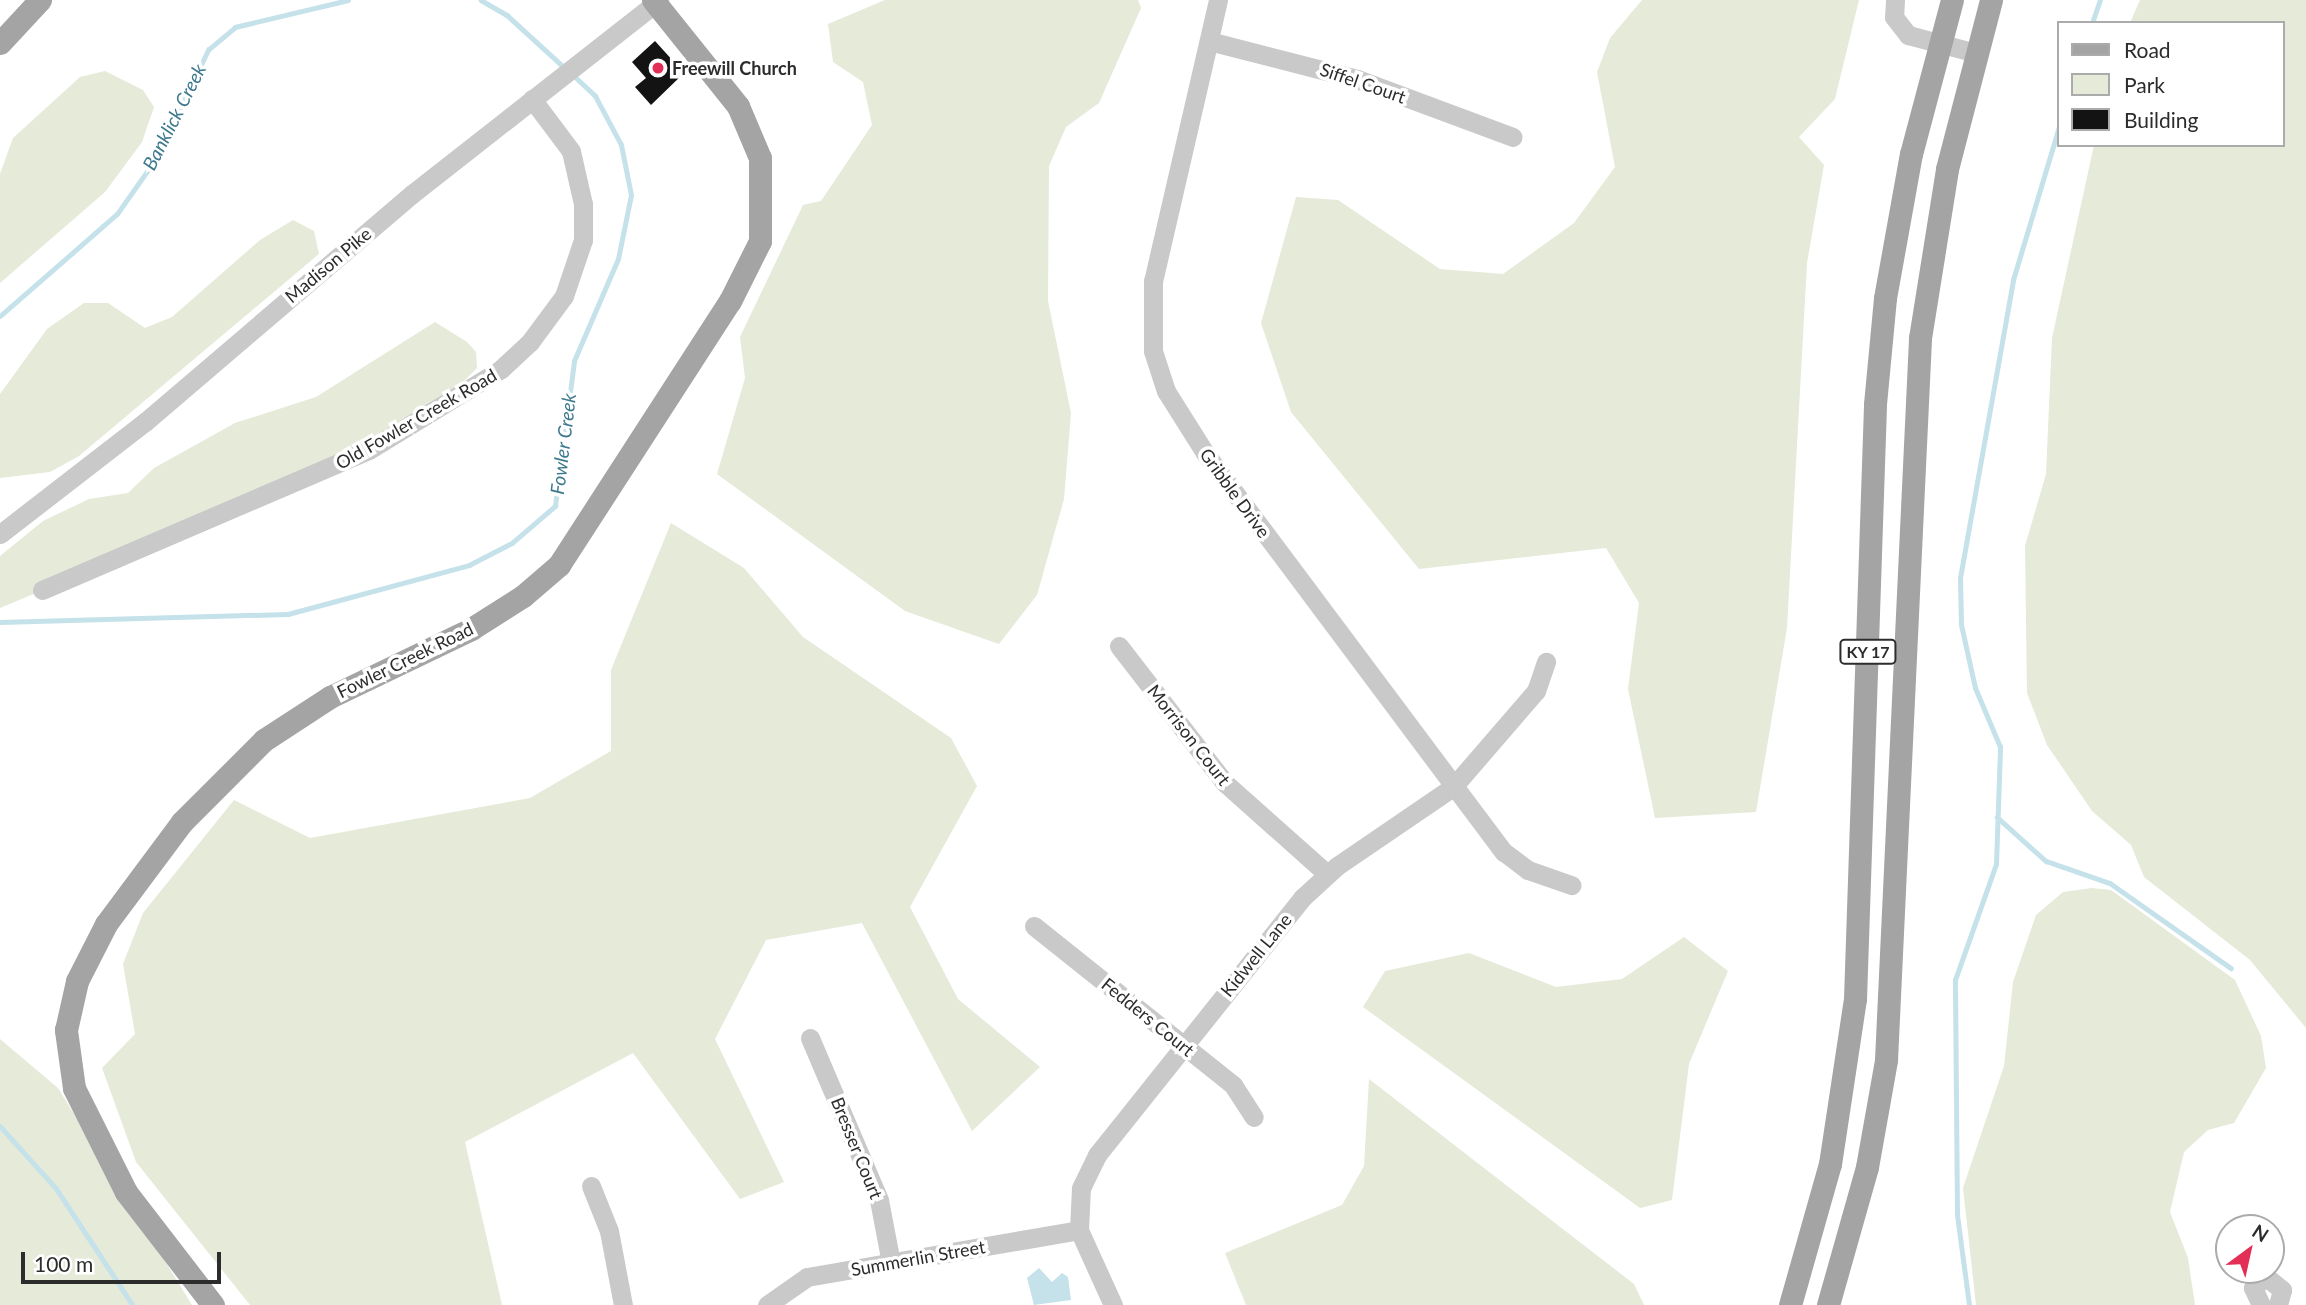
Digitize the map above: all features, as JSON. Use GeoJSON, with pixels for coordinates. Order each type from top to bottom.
{"type":"FeatureCollection","features":[{"type":"Feature","properties":{"kind":"main road"},"geometry":{"type":"LineString","coordinates":[[0,43],[40,0]]}},
{"type":"Feature","properties":{"kind":"main road","name":"KY 17"},"geometry":{"type":"LineString","coordinates":[[1790,1305],[1827,1176],[1845,1081],[1855,986],[1881,338],[1911,154],[1952,0]]}},
{"type":"Feature","properties":{"kind":"main road","name":"KY 17"},"geometry":{"type":"LineString","coordinates":[[1828,1305],[1867,1167],[1886,1060],[1920,338],[1947,169],[1990,0]]}},
{"type":"Feature","properties":{"kind":"main road","name":"Fowler Creek Road"},"geometry":{"type":"LineString","coordinates":[[213,1305],[126,1192],[74,1088],[66,1030],[77,981],[106,924],[182,822],[264,740],[330,697],[471,629],[523,597],[559,565],[730,302],[760,242],[764,218],[760,158],[738,106],[656,1]]}},
{"type":"Feature","properties":{"kind":"street","name":"Gribble Drive"},"geometry":{"type":"LineString","coordinates":[[1218,0],[1153,281],[1152,338],[1159,372],[1176,412],[1205,453],[1453,787],[1514,861],[1571,886]]}},
{"type":"Feature","properties":{"kind":"street"},"geometry":{"type":"LineString","coordinates":[[1895,0],[1898,27],[1941,44],[1976,53]]}},
{"type":"Feature","properties":{"kind":"street","name":"Madison Pike"},"geometry":{"type":"LineString","coordinates":[[0,534],[145,422],[547,85],[656,1]]}},
{"type":"Feature","properties":{"kind":"street","name":"Siffel Court"},"geometry":{"type":"LineString","coordinates":[[1209,41],[1357,79],[1513,137]]}},
{"type":"Feature","properties":{"kind":"street","name":"Old Fowler Creek Road"},"geometry":{"type":"LineString","coordinates":[[43,590],[369,450],[501,369],[530,342],[564,296],[583,240],[583,204],[571,151],[532,99]]}},
{"type":"Feature","properties":{"kind":"street","name":"Morrison Court"},"geometry":{"type":"LineString","coordinates":[[1119,646],[1225,783],[1327,874]]}},
{"type":"Feature","properties":{"kind":"street","name":"Kidwell Lane"},"geometry":{"type":"LineString","coordinates":[[1113,1305],[1079,1230],[1077,1209],[1091,1166],[1183,1045],[1327,874],[1453,787],[1536,691],[1546,662]]}},
{"type":"Feature","properties":{"kind":"street","name":"Fedders Court"},"geometry":{"type":"LineString","coordinates":[[1034,926],[1233,1085],[1254,1117]]}},
{"type":"Feature","properties":{"kind":"street","name":"Bresser Court"},"geometry":{"type":"LineString","coordinates":[[810,1038],[879,1200],[891,1263]]}},
{"type":"Feature","properties":{"kind":"street"},"geometry":{"type":"LineString","coordinates":[[591,1186],[608,1231],[623,1305]]}},
{"type":"Feature","properties":{"kind":"street","name":"Summerlin Street"},"geometry":{"type":"LineString","coordinates":[[766,1305],[807,1278],[1079,1230]]}},
{"type":"Feature","properties":{"kind":"street"},"geometry":{"type":"LineString","coordinates":[[2261,1305],[2253,1288],[2265,1276],[2282,1290],[2278,1305]]}},
{"type":"Feature","properties":{"kind":"green space"},"geometry":{"type":"Polygon","coordinates":[[[885,0],[1138,0],[1141,8],[1099,103],[1066,127],[1049,166],[1048,301],[1071,413],[1064,499],[1037,595],[999,644],[905,611],[717,474],[745,378],[740,337],[803,205],[821,201],[872,125],[863,82],[833,62],[828,24],[885,0]]]}},
{"type":"Feature","properties":{"kind":"green space"},"geometry":{"type":"Polygon","coordinates":[[[1642,0],[1859,0],[1835,99],[1799,137],[1824,165],[1807,263],[1787,628],[1756,812],[1655,818],[1628,689],[1639,603],[1606,548],[1419,569],[1291,412],[1261,323],[1296,197],[1338,200],[1440,269],[1503,274],[1574,223],[1615,167],[1597,72],[1610,38],[1642,0]]]}},
{"type":"Feature","properties":{"kind":"green space"},"geometry":{"type":"Polygon","coordinates":[[[2140,0],[2306,0],[2306,1028],[2250,960],[2144,877],[2131,845],[2092,811],[2047,745],[2027,693],[2025,546],[2046,474],[2052,338],[2094,147],[2285,147],[2285,21],[2131,21],[2140,0]]]}},
{"type":"Feature","properties":{"kind":"green space"},"geometry":{"type":"Polygon","coordinates":[[[105,71],[143,90],[154,107],[142,142],[105,192],[0,283],[0,174],[13,138],[80,77],[105,71]]]}},
{"type":"Feature","properties":{"kind":"green space"},"geometry":{"type":"Polygon","coordinates":[[[293,220],[314,231],[319,254],[79,456],[50,472],[0,478],[0,394],[47,329],[84,303],[108,303],[145,328],[172,317],[260,240],[293,220]]]}},
{"type":"Feature","properties":{"kind":"green space"},"geometry":{"type":"Polygon","coordinates":[[[435,322],[467,342],[476,352],[477,368],[432,413],[235,510],[0,608],[0,556],[43,521],[89,499],[128,493],[154,468],[235,423],[316,397],[435,322]]]}},
{"type":"Feature","properties":{"kind":"green space"},"geometry":{"type":"Polygon","coordinates":[[[671,523],[744,568],[803,637],[951,738],[977,786],[910,907],[958,999],[1040,1067],[972,1131],[862,923],[766,940],[715,1039],[784,1182],[740,1199],[633,1053],[465,1142],[502,1305],[250,1305],[136,1162],[102,1068],[135,1034],[123,964],[143,913],[234,800],[310,838],[530,798],[611,751],[611,670],[671,523]]]}},
{"type":"Feature","properties":{"kind":"green space"},"geometry":{"type":"Polygon","coordinates":[[[2092,888],[2111,890],[2235,980],[2261,1036],[2266,1068],[2234,1123],[2208,1130],[2184,1152],[2170,1212],[2188,1258],[2195,1305],[1976,1305],[1963,1188],[2004,1066],[2013,982],[2036,915],[2063,892],[2092,888]]]}},
{"type":"Feature","properties":{"kind":"green space"},"geometry":{"type":"Polygon","coordinates":[[[1684,937],[1728,971],[1689,1064],[1672,1200],[1640,1208],[1363,1007],[1385,971],[1469,953],[1556,987],[1622,979],[1684,937]]]}},
{"type":"Feature","properties":{"kind":"green space"},"geometry":{"type":"Polygon","coordinates":[[[0,1039],[58,1088],[192,1305],[0,1305],[0,1039]]]}},
{"type":"Feature","properties":{"kind":"green space"},"geometry":{"type":"Polygon","coordinates":[[[1369,1079],[1634,1284],[1644,1305],[1246,1305],[1225,1253],[1342,1205],[1364,1166],[1369,1079]]]}},
{"type":"Feature","properties":{"kind":"water"},"geometry":{"type":"Polygon","coordinates":[[[1039,1268],[1052,1282],[1062,1273],[1068,1277],[1071,1300],[1034,1305],[1027,1278],[1039,1268]]]}},
{"type":"Feature","properties":{"kind":"building","name":"Freewill Church"},"geometry":{"type":"Polygon","coordinates":[[[655,41],[684,73],[651,105],[635,87],[646,78],[632,62],[655,41]]]}},
{"type":"Feature","properties":{"kind":"waterway","name":"Banklick Creek"},"geometry":{"type":"LineString","coordinates":[[0,316],[117,214],[157,157],[208,50],[235,27],[348,0]]}},
{"type":"Feature","properties":{"kind":"waterway","name":"Fowler Creek"},"geometry":{"type":"LineString","coordinates":[[481,0],[507,15],[565,68]]}},
{"type":"Feature","properties":{"kind":"waterway"},"geometry":{"type":"LineString","coordinates":[[2093,21],[2100,0]]}},
{"type":"Feature","properties":{"kind":"waterway","name":"Fowler Creek"},"geometry":{"type":"LineString","coordinates":[[0,622],[288,614],[469,565],[512,543],[555,506],[574,361],[618,259],[631,195],[621,145],[595,96],[571,74]]}},
{"type":"Feature","properties":{"kind":"waterway"},"geometry":{"type":"LineString","coordinates":[[1969,1305],[1957,1215],[1955,980],[1996,864],[2000,747],[1975,688],[1961,625],[1960,578],[2013,280],[2058,130]]}},
{"type":"Feature","properties":{"kind":"waterway"},"geometry":{"type":"LineString","coordinates":[[1997,817],[2046,861],[2110,883],[2231,968]]}},
{"type":"Feature","properties":{"kind":"waterway","name":"Fowler Creek"},"geometry":{"type":"LineString","coordinates":[[0,1126],[56,1188],[133,1305]]}},
{"type":"Feature","properties":{"kind":"place","name":"Freewill Church"},"geometry":{"type":"Point","coordinates":[658,68]}}]}
